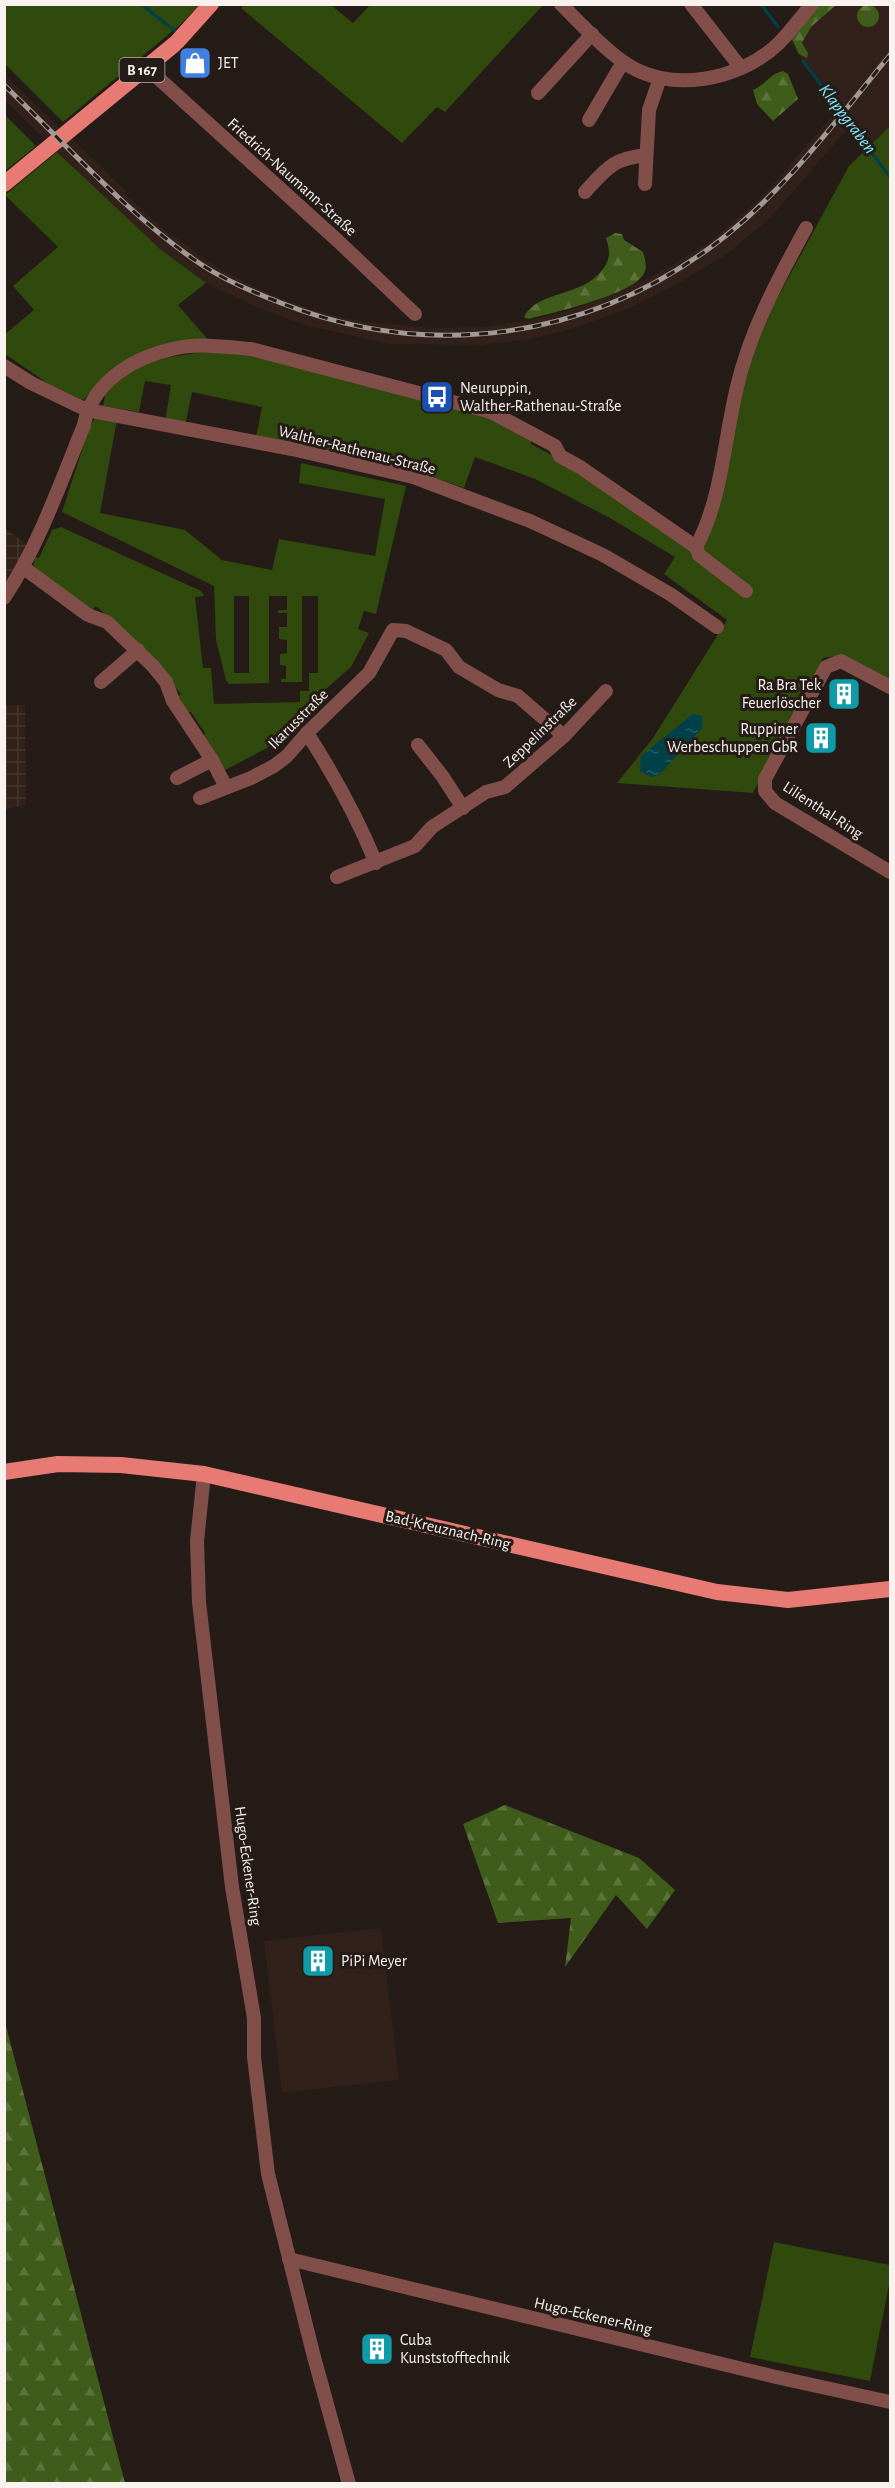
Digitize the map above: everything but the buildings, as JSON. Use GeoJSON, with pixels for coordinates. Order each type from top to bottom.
{"type":"FeatureCollection","features":[{"type":"Feature","properties":{"kind":"main road","name":"B 167"},"geometry":{"type":"LineString","coordinates":[[4,184],[188,32],[211,4]]}},
{"type":"Feature","properties":{"kind":"main road","name":"Bad-Kreuznach-Ring"},"geometry":{"type":"LineString","coordinates":[[4,1472],[58,1464],[121,1465],[204,1474],[717,1592],[788,1600],[883,1591],[891,1588]]}},
{"type":"Feature","properties":{"kind":"street"},"geometry":{"type":"LineString","coordinates":[[561,4],[623,62],[660,78],[693,80],[717,76],[741,68],[778,44],[812,4]]}},
{"type":"Feature","properties":{"kind":"street"},"geometry":{"type":"LineString","coordinates":[[691,4],[741,68]]}},
{"type":"Feature","properties":{"kind":"street"},"geometry":{"type":"LineString","coordinates":[[538,93],[592,34]]}},
{"type":"Feature","properties":{"kind":"street"},"geometry":{"type":"LineString","coordinates":[[589,120],[623,62]]}},
{"type":"Feature","properties":{"kind":"street","name":"Friedrich-Naumann-Straße"},"geometry":{"type":"LineString","coordinates":[[146,67],[415,314]]}},
{"type":"Feature","properties":{"kind":"street"},"geometry":{"type":"LineString","coordinates":[[645,184],[649,110],[660,78]]}},
{"type":"Feature","properties":{"kind":"street"},"geometry":{"type":"LineString","coordinates":[[585,192],[610,164],[627,157],[646,155]]}},
{"type":"Feature","properties":{"kind":"street"},"geometry":{"type":"LineString","coordinates":[[696,546],[713,506],[737,385],[754,333],[780,276],[806,228]]}},
{"type":"Feature","properties":{"kind":"street"},"geometry":{"type":"LineString","coordinates":[[4,598],[24,568],[84,425],[87,410],[101,389],[122,368],[150,356],[178,347],[219,346],[251,349],[491,412],[555,446],[560,456],[580,467],[696,546],[699,555],[746,591]]}},
{"type":"Feature","properties":{"kind":"street","name":"Walther-Rathenau-Straße"},"geometry":{"type":"LineString","coordinates":[[4,366],[32,383],[87,410],[299,451],[413,477],[530,521],[603,555],[670,594],[717,627]]}},
{"type":"Feature","properties":{"kind":"street"},"geometry":{"type":"LineString","coordinates":[[24,568],[88,615],[107,622],[138,650],[166,682],[172,701],[212,760],[226,787]]}},
{"type":"Feature","properties":{"kind":"street","name":"Ikarusstraße"},"geometry":{"type":"LineString","coordinates":[[200,798],[274,766],[287,756],[307,733],[365,679],[393,630],[406,631],[446,650],[459,667],[498,690],[518,696],[564,736]]}},
{"type":"Feature","properties":{"kind":"street"},"geometry":{"type":"LineString","coordinates":[[101,682],[138,650]]}},
{"type":"Feature","properties":{"kind":"street","name":"Lilienthal-Ring"},"geometry":{"type":"LineString","coordinates":[[891,687],[842,661],[826,667],[765,779],[765,791],[775,803],[891,872]]}},
{"type":"Feature","properties":{"kind":"street","name":"Zeppelinstraße"},"geometry":{"type":"LineString","coordinates":[[337,877],[415,846],[432,827],[486,792],[506,787],[564,736],[606,691]]}},
{"type":"Feature","properties":{"kind":"street"},"geometry":{"type":"LineString","coordinates":[[307,733],[341,788],[376,863]]}},
{"type":"Feature","properties":{"kind":"street"},"geometry":{"type":"LineString","coordinates":[[418,745],[463,808]]}},
{"type":"Feature","properties":{"kind":"street"},"geometry":{"type":"LineString","coordinates":[[177,778],[212,760]]}},
{"type":"Feature","properties":{"kind":"street","name":"Hugo-Eckener-Ring"},"geometry":{"type":"LineString","coordinates":[[204,1474],[197,1541],[199,1602],[232,1887],[254,2018],[254,2057],[268,2174],[349,2484]]}},
{"type":"Feature","properties":{"kind":"street","name":"Hugo-Eckener-Ring"},"geometry":{"type":"LineString","coordinates":[[289,2259],[743,2370],[891,2402]]}},
{"type":"Feature","properties":{"kind":"shaded area"},"geometry":{"type":"Polygon","coordinates":[[[814,5],[890,5],[890,126],[867,149],[850,126],[769,219],[727,254],[676,285],[630,308],[568,330],[526,340],[481,345],[390,344],[304,325],[253,306],[206,283],[160,249],[5,101],[4,74],[124,189],[127,196],[165,230],[220,269],[272,295],[322,313],[366,322],[433,328],[483,327],[535,319],[570,310],[622,291],[657,274],[708,243],[761,198],[838,109],[786,37],[814,5]]]}},
{"type":"Feature","properties":{"kind":"shaded area"},"geometry":{"type":"Polygon","coordinates":[[[5,528],[26,544],[26,553],[5,589],[5,528]]]}},
{"type":"Feature","properties":{"kind":"shaded area"},"geometry":{"type":"Polygon","coordinates":[[[4,705],[25,705],[26,805],[5,809],[4,705]]]}},
{"type":"Feature","properties":{"kind":"shaded area"},"geometry":{"type":"Polygon","coordinates":[[[381,1928],[399,2080],[282,2093],[264,1941],[381,1928]]]}},
{"type":"Feature","properties":{"kind":"green space"},"geometry":{"type":"Polygon","coordinates":[[[245,4],[331,5],[353,23],[370,5],[543,5],[445,112],[437,107],[402,143],[241,8],[245,4]]]}},
{"type":"Feature","properties":{"kind":"green space"},"geometry":{"type":"Polygon","coordinates":[[[4,5],[199,5],[180,25],[63,122],[5,64],[4,5]]]}},
{"type":"Feature","properties":{"kind":"green space"},"geometry":{"type":"Polygon","coordinates":[[[817,5],[836,5],[811,27],[802,43],[808,53],[807,58],[799,54],[792,39],[817,5]]]}},
{"type":"Feature","properties":{"kind":"green space"},"geometry":{"type":"Polygon","coordinates":[[[868,5],[876,8],[879,16],[876,24],[868,27],[860,24],[857,16],[860,8],[868,5]]]}},
{"type":"Feature","properties":{"kind":"green space"},"geometry":{"type":"Polygon","coordinates":[[[783,71],[788,74],[798,99],[773,121],[757,104],[753,90],[783,71]]]}},
{"type":"Feature","properties":{"kind":"green space"},"geometry":{"type":"Polygon","coordinates":[[[5,115],[36,146],[4,171],[5,115]]]}},
{"type":"Feature","properties":{"kind":"green space"},"geometry":{"type":"Polygon","coordinates":[[[890,126],[890,681],[844,655],[823,658],[753,793],[617,783],[653,738],[727,620],[664,574],[675,557],[610,518],[535,479],[475,457],[464,488],[412,470],[256,437],[262,407],[192,392],[185,426],[165,422],[171,385],[145,381],[139,412],[103,406],[106,391],[127,371],[151,360],[202,352],[249,354],[491,419],[531,439],[531,444],[578,469],[703,553],[701,545],[743,376],[774,304],[849,166],[890,126]]]}},
{"type":"Feature","properties":{"kind":"green space"},"geometry":{"type":"Polygon","coordinates":[[[57,152],[160,249],[206,283],[178,305],[209,341],[153,347],[123,363],[83,400],[47,383],[5,354],[4,335],[34,310],[13,286],[58,247],[5,195],[57,152]]]}},
{"type":"Feature","properties":{"kind":"green space"},"geometry":{"type":"Polygon","coordinates":[[[615,233],[622,234],[624,240],[643,252],[645,269],[636,282],[590,302],[528,319],[524,317],[530,308],[539,302],[584,285],[594,278],[609,258],[606,238],[615,233]]]}},
{"type":"Feature","properties":{"kind":"green space"},"geometry":{"type":"Polygon","coordinates":[[[97,415],[117,420],[100,513],[185,530],[222,560],[272,570],[279,539],[375,556],[385,499],[299,483],[301,463],[406,486],[376,614],[364,611],[358,629],[369,633],[351,667],[285,725],[267,748],[225,770],[191,712],[185,712],[176,698],[181,694],[143,647],[96,606],[90,612],[33,568],[35,557],[39,558],[52,530],[61,527],[201,591],[204,596],[195,597],[203,668],[211,668],[214,704],[300,702],[300,691],[309,691],[309,673],[318,673],[318,596],[302,596],[302,682],[281,682],[281,679],[286,679],[286,666],[280,665],[280,654],[287,653],[287,640],[279,639],[279,627],[287,627],[287,613],[278,613],[278,610],[287,610],[287,596],[269,596],[269,683],[229,684],[216,640],[214,586],[62,512],[89,428],[97,415]],[[234,596],[234,673],[249,673],[249,596],[234,596]]]}},
{"type":"Feature","properties":{"kind":"green space"},"geometry":{"type":"Polygon","coordinates":[[[505,1805],[639,1858],[675,1890],[647,1929],[616,1895],[565,1967],[571,1918],[498,1923],[463,1824],[505,1805]]]}},
{"type":"Feature","properties":{"kind":"green space"},"geometry":{"type":"Polygon","coordinates":[[[5,2022],[125,2483],[5,2483],[5,2022]]]}},
{"type":"Feature","properties":{"kind":"green space"},"geometry":{"type":"Polygon","coordinates":[[[774,2242],[890,2265],[890,2280],[870,2381],[750,2357],[774,2242]]]}},
{"type":"Feature","properties":{"kind":"water"},"geometry":{"type":"Polygon","coordinates":[[[693,714],[702,716],[702,728],[659,775],[652,777],[640,771],[641,756],[693,714]]]}},
{"type":"Feature","properties":{"kind":"waterway"},"geometry":{"type":"LineString","coordinates":[[141,4],[175,31]]}},
{"type":"Feature","properties":{"kind":"waterway","name":"Klappgraben"},"geometry":{"type":"LineString","coordinates":[[761,4],[778,27]]}},
{"type":"Feature","properties":{"kind":"waterway","name":"Klappgraben"},"geometry":{"type":"LineString","coordinates":[[803,61],[890,177]]}},
{"type":"Feature","properties":{"kind":"railway"},"geometry":{"type":"LineString","coordinates":[[4,85],[122,201],[173,244],[218,275],[281,303],[338,321],[395,332],[452,335],[508,331],[564,319],[618,300],[670,274],[719,241],[767,199],[810,153],[890,55]]}},
{"type":"Feature","properties":{"kind":"place","name":"JET"},"geometry":{"type":"Point","coordinates":[195,63]}},
{"type":"Feature","properties":{"kind":"place","name":"Neuruppin, Walther-Rathenau-Straße"},"geometry":{"type":"Point","coordinates":[437,397]}},
{"type":"Feature","properties":{"kind":"place","name":"Ra Bra Tek Feuerlöscher"},"geometry":{"type":"Point","coordinates":[844,694]}},
{"type":"Feature","properties":{"kind":"place","name":"Ruppiner Werbeschuppen GbR"},"geometry":{"type":"Point","coordinates":[821,738]}},
{"type":"Feature","properties":{"kind":"place","name":"PiPi Meyer"},"geometry":{"type":"Point","coordinates":[318,1961]}},
{"type":"Feature","properties":{"kind":"place","name":"Cuba Kunststofftechnik"},"geometry":{"type":"Point","coordinates":[377,2349]}}]}
